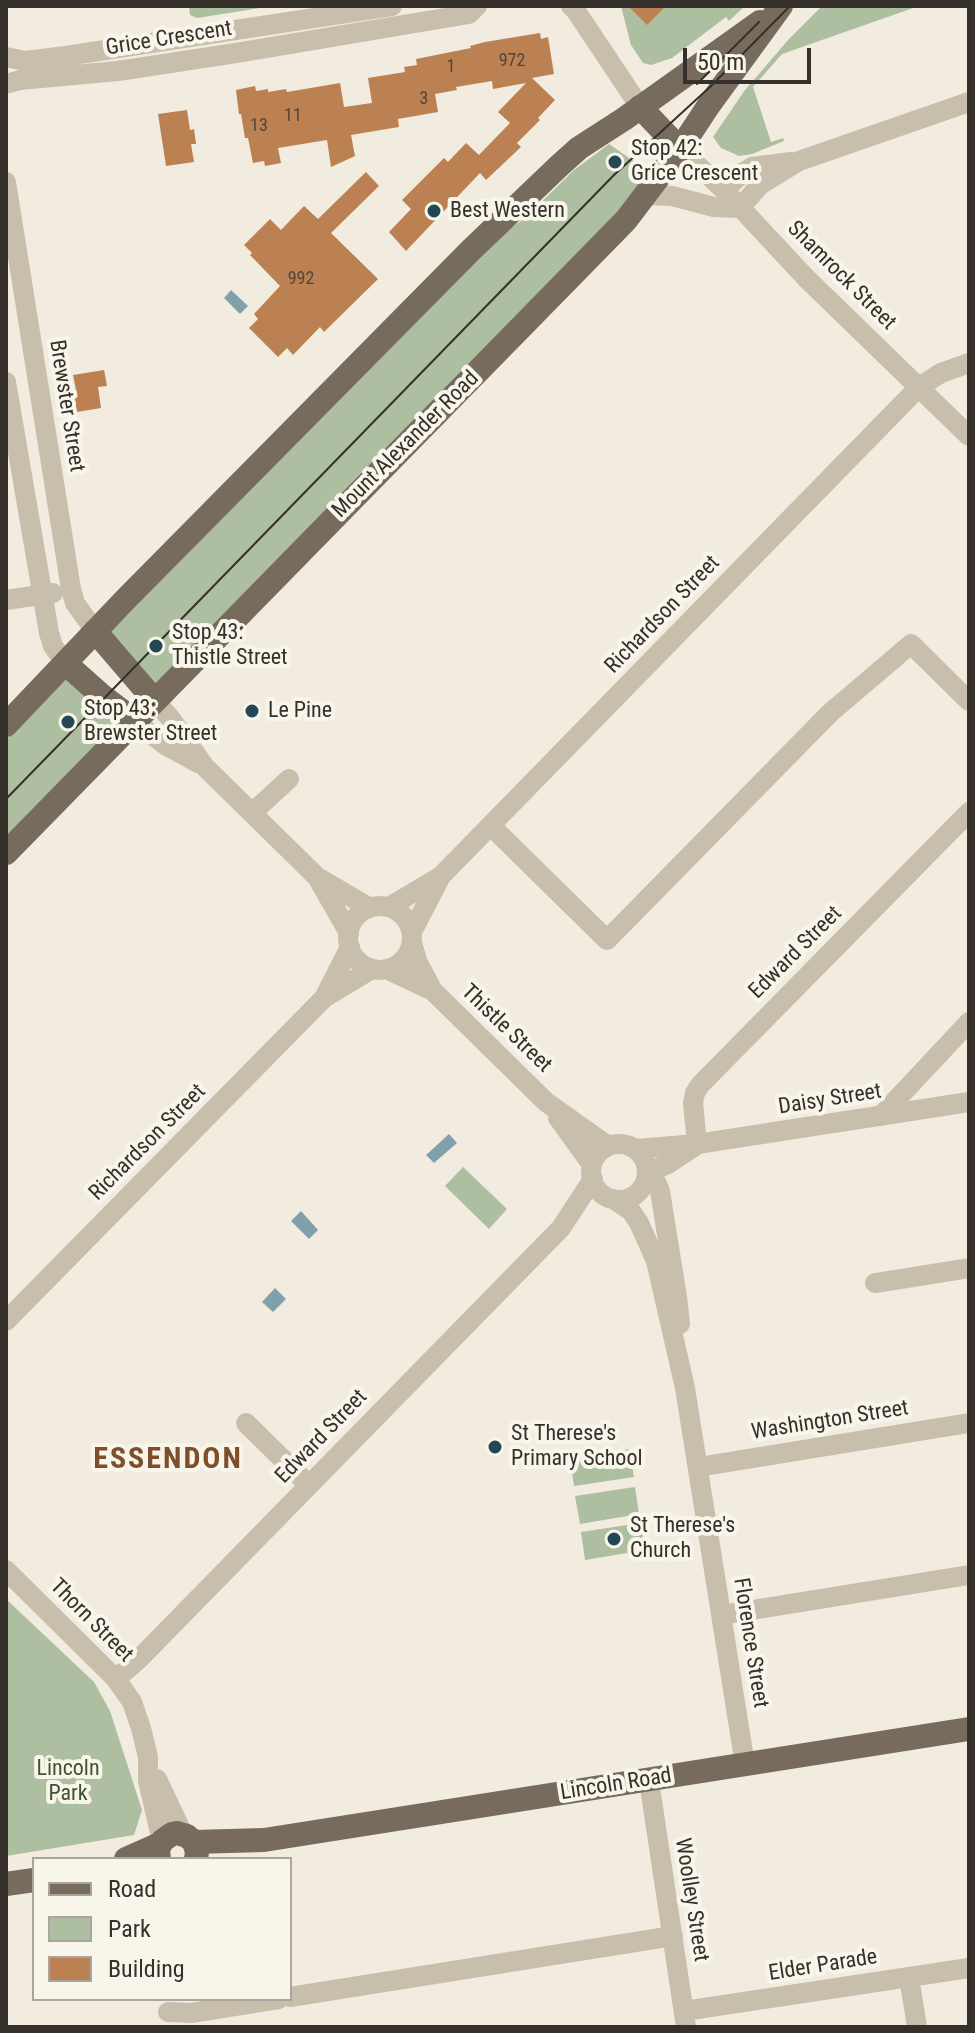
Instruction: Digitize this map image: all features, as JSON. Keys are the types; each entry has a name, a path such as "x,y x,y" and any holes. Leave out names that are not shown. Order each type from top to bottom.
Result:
{"main road":[{"name":"Mount Alexander Road","path":"6,725 486,235 579,148 778,9"},
{"name":"Mount Alexander Road","path":"6,853 599,249 646,195 778,9"},
{"path":"640,107 680,149"},
{"path":"95,631 155,701"},
{"path":"65,663 135,721"},
{"name":"Lincoln Road","path":"136,1857 179,1848 264,1840 649,1781 969,1729"},
{"path":"6,1884 32,1880"}],"street":[{"name":"Grice Crescent","path":"193,48 266,16 346,24 392,6"},
{"name":"Grice Crescent","path":"6,84 67,66 346,24 469,14 477,6"},
{"path":"571,6 640,107"},
{"name":"Grice Crescent","path":"6,57 67,66"},
{"path":"724,190 752,167 799,161 969,102"},
{"name":"Shamrock Street","path":"680,149 724,190 806,278 969,436"},
{"path":"646,195 672,196 714,207 740,208 760,185 799,161"},
{"name":"Brewster Street","path":"6,182 9,217 71,589 75,603 95,631"},
{"name":"Richardson Street","path":"380,907 441,876 919,387 941,373 969,363"},
{"path":"6,382 13,472 50,638 65,663"},
{"path":"13,472 51,465"},
{"path":"6,600 71,589"},
{"path":"491,826 607,940 830,713 911,644 969,701"},
{"path":"155,701 205,767 317,877 354,956 362,964 379,969 395,966 403,960 409,952 412,937 404,916 317,877"},
{"path":"135,721 165,745 205,767"},
{"path":"252,813 289,779"},
{"name":"Edward Street","path":"697,1144 693,1103 700,1085 969,812"},
{"name":"Richardson Street","path":"412,937 441,876"},
{"path":"349,940 356,917 380,907"},
{"name":"Thistle Street","path":"412,937 418,963 433,991 546,1102 608,1146"},
{"name":"Richardson Street","path":"324,998 349,940"},
{"name":"Richardson Street","path":"6,1321 324,998 379,969"},
{"name":"Thistle Street","path":"379,969 433,991"},
{"path":"881,1116 969,1022"},
{"name":"Thistle Street","path":"546,1102 592,1172"},
{"name":"Daisy Street","path":"636,1149 697,1144 969,1102"},
{"path":"622,1143 636,1149 645,1159 645,1184 632,1197 622,1200 600,1192 592,1172 595,1157 608,1146 622,1143"},
{"name":"Daisy Street","path":"647,1174 697,1144"},
{"name":"Edward Street","path":"561,1228 592,1172"},
{"name":"Florence Street","path":"647,1174 660,1191 677,1297 685,1388"},
{"name":"Edward Street","path":"116,1679 561,1228 610,1198"},
{"name":"Florence Street","path":"610,1198 631,1211 656,1261 685,1388 745,1765"},
{"path":"875,1283 969,1268"},
{"path":"246,1423 309,1485"},
{"name":"Washington Street","path":"698,1467 969,1423"},
{"name":"Thorn Street","path":"6,1570 116,1679 132,1702 179,1848"},
{"path":"721,1615 969,1575"},
{"name":"Woolley Street","path":"649,1781 685,2019"},
{"path":"292,1997 673,1936"},
{"name":"Elder Parade","path":"685,2019 969,1968"},
{"path":"909,1977 917,2027"},
{"path":"168,2013 191,2013 266,2001"}],"green space":[{"path":"189,6 273,6 197,18 190,15"},
{"path":"621,6 745,6 729,21 726,17 672,58 651,65 643,63 631,45"},
{"path":"822,6 919,6 782,54 753,87 771,142 783,138 784,141 739,156 721,148 713,137 745,90"},
{"path":"609,144 648,171 616,216 156,686 110,632 496,239 526,217 574,170"},
{"path":"67,678 122,722 6,840 6,740"},
{"path":"463,1167 507,1209 489,1229 445,1186"},
{"path":"629,1449 634,1477 574,1486 570,1459"},
{"path":"635,1487 639,1514 580,1524 575,1496"},
{"path":"641,1523 645,1550 585,1560 581,1532"},
{"name":"Lincoln Park","path":"6,1599 94,1682 110,1711 142,1810 134,1835 6,1856"}],"water":[{"path":"231,290 248,306 240,314 224,298"},
{"path":"449,1134 457,1143 434,1163 426,1155"},
{"path":"301,1211 318,1230 309,1239 291,1221"},
{"path":"275,1288 286,1299 273,1312 262,1302"}],"building":[{"path":"628,6 666,6 647,25"},
{"path":"540,33 541,39 548,37 554,74 532,78 555,100 517,143 521,147 486,180 480,173 406,251 389,232 411,209 402,200 444,158 448,162 466,143 479,155 510,123 498,112 526,83 493,89 492,81 435,94 438,112 398,119 399,127 351,135 355,156 331,167 327,140 278,148 281,163 265,166 264,161 253,163 239,114 236,90 255,86 256,91 286,89 287,92 340,83 344,107 372,103 368,78 405,72 404,67 417,65 416,59 471,48 485,42"},
{"path":"187,110 190,130 194,129 196,144 191,144 194,162 166,166 158,114"},
{"path":"366,172 379,186 331,233 378,279 324,332 320,327 293,355 287,348 278,357 249,328 258,319 254,314 280,286 244,245 270,219 281,230 304,206 318,219"},
{"path":"104,370 107,386 98,387 101,408 71,413 67,391 76,390 73,375"}],"tram line":[{"path":"6,799 614,175 711,86 790,6"},
{"path":"697,84 759,22"}],"place":[{"name":"Stop 42: Grice Crescent","path":"615,162"},
{"name":"Best Western","path":"434,211"},
{"name":"Stop 43: Thistle Street","path":"156,646"},
{"name":"Le Pine","path":"252,711"},
{"name":"Stop 43: Brewster Street","path":"68,722"},
{"name":"St Therese's Primary School","path":"495,1447"},
{"name":"St Therese's Church","path":"614,1539"}],"district":[{"name":"ESSENDON","path":"168,1460"}]}
